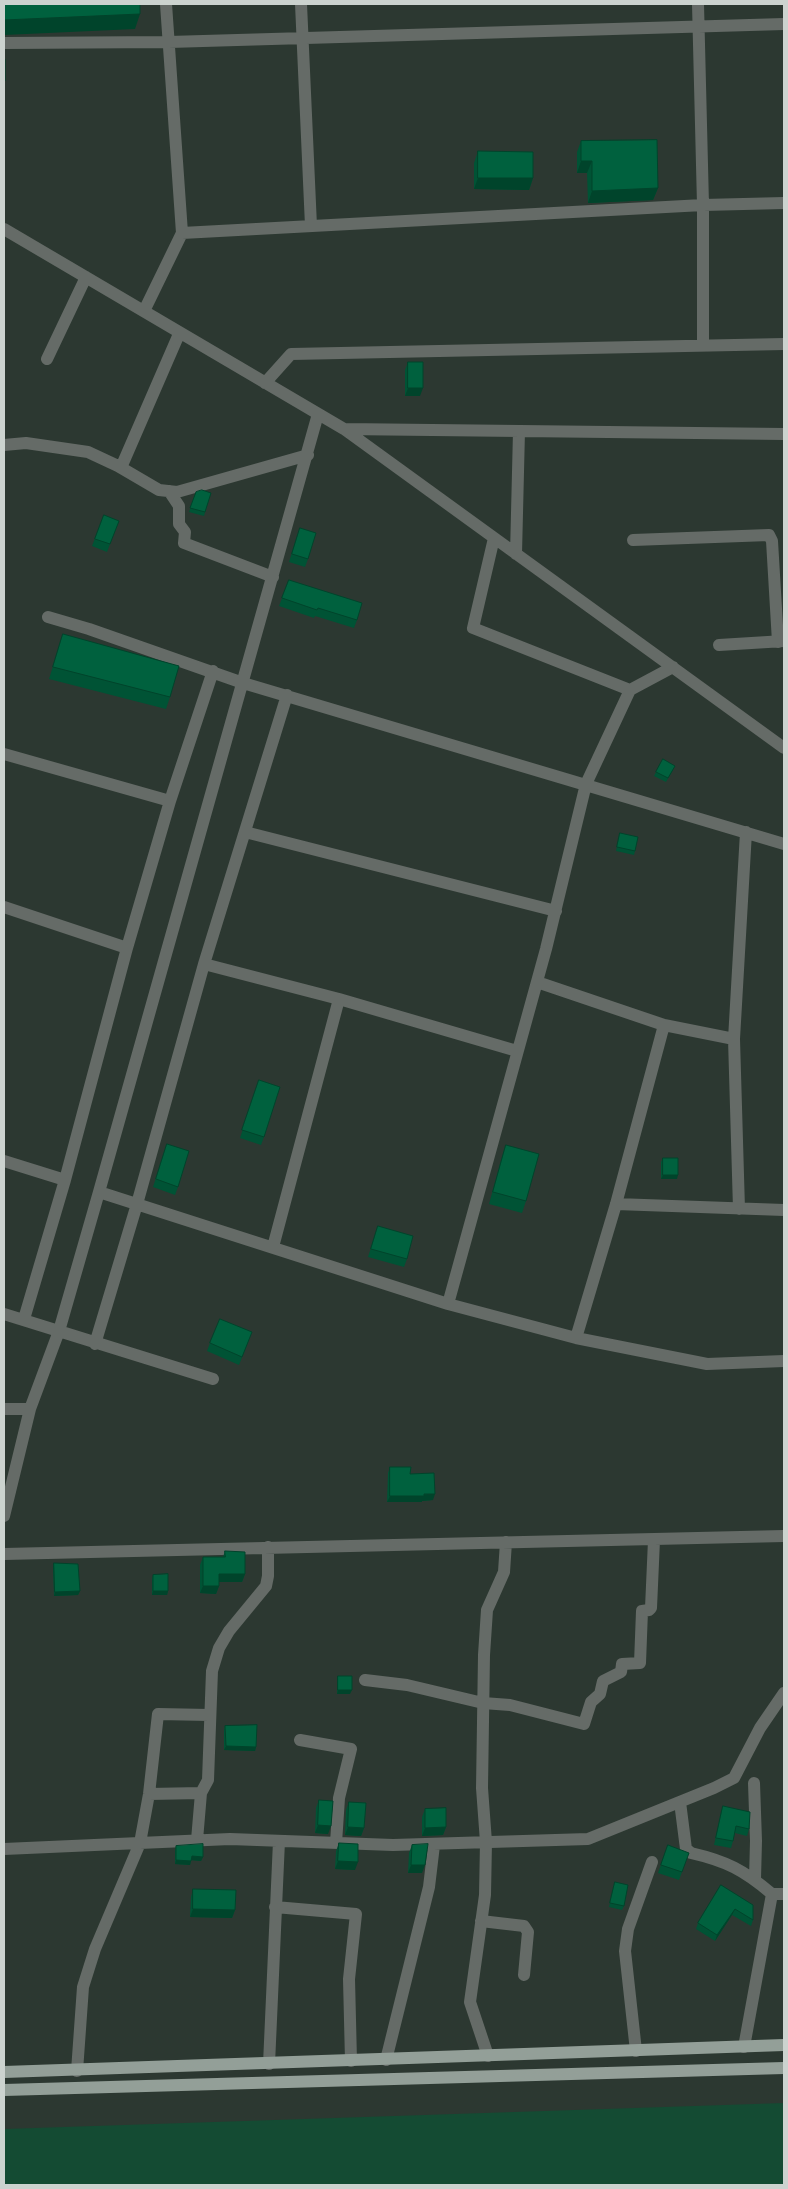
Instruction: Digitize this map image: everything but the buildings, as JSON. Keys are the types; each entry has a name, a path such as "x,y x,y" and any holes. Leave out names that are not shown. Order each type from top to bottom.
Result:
{"main road":[{"path":"4,2072 77,2071 784,2045"},
{"path":"4,2090 784,2068"}],"street":[{"path":"144,311 182,233 166,4"},
{"path":"301,4 311,226"},
{"path":"698,4 703,205 703,345"},
{"path":"4,43 169,42 784,24"},
{"path":"182,233 703,205 784,204"},
{"path":"4,229 144,311 179,334 344,429 784,748"},
{"path":"47,359 86,278"},
{"path":"118,466 123,463 179,334"},
{"path":"264,383 291,354 784,344"},
{"path":"4,1516 30,1409 59,1331 308,455 318,414"},
{"path":"344,429 784,434"},
{"path":"516,554 519,431"},
{"path":"4,445 26,443 88,452 118,466 159,490 177,492 308,455"},
{"path":"169,491 179,506 179,524 185,532 184,542 273,577"},
{"path":"633,540 769,535 772,541 781,642 720,645"},
{"path":"494,538 473,628 630,690"},
{"path":"48,617 213,671 243,683 784,844"},
{"path":"448,1304 556,911 586,784 630,690 673,667"},
{"path":"24,1319 65,1180 127,948 170,802 213,671"},
{"path":"95,1344 137,1204 204,964 287,695"},
{"path":"4,754 170,802"},
{"path":"245,832 556,911"},
{"path":"739,1209 734,1039 746,832"},
{"path":"4,907 127,948"},
{"path":"204,964 339,999 517,1050"},
{"path":"537,982 664,1025 734,1039"},
{"path":"273,1247 339,999"},
{"path":"576,1338 616,1204 664,1025"},
{"path":"4,1161 65,1180"},
{"path":"99,1192 448,1304 576,1338 707,1364 784,1361"},
{"path":"616,1204 784,1210"},
{"path":"4,1314 213,1380"},
{"path":"4,1409 30,1409"},
{"path":"4,1554 784,1536"},
{"path":"365,1680 407,1685 483,1703 510,1705 582,1725 586,1722 591,1702 600,1694 603,1681 621,1672 622,1664 640,1663 642,1611 651,1608 654,1540"},
{"path":"488,2056 470,2002 485,1895 486,1842 482,1788 487,1610 504,1572 506,1542"},
{"path":"197,1840 201,1793 208,1780 212,1671 218,1648 229,1631 266,1586 268,1547"},
{"path":"4,1848 230,1839 434,1844 588,1839 734,1778 760,1728 784,1693"},
{"path":"77,2071 83,1987 95,1949 140,1843 149,1794 158,1714 209,1715"},
{"path":"300,1740 351,1749 339,1798 336,1843"},
{"path":"754,1783 755,1879"},
{"path":"149,1794 201,1793"},
{"path":"680,1802 686,1849 691,1853 732,1865 778,1894 744,2047"},
{"path":"269,2064 279,1841"},
{"path":"386,2060 429,1887 434,1844"},
{"path":"636,2051 626,1951 628,1929 652,1862"},
{"path":"275,1907 356,1914 350,1979 351,2061"},
{"path":"482,1921 524,1926 528,1932 524,1975"}],"green space":[{"path":"784,2103 784,2185 4,2185 4,2129"}]}
